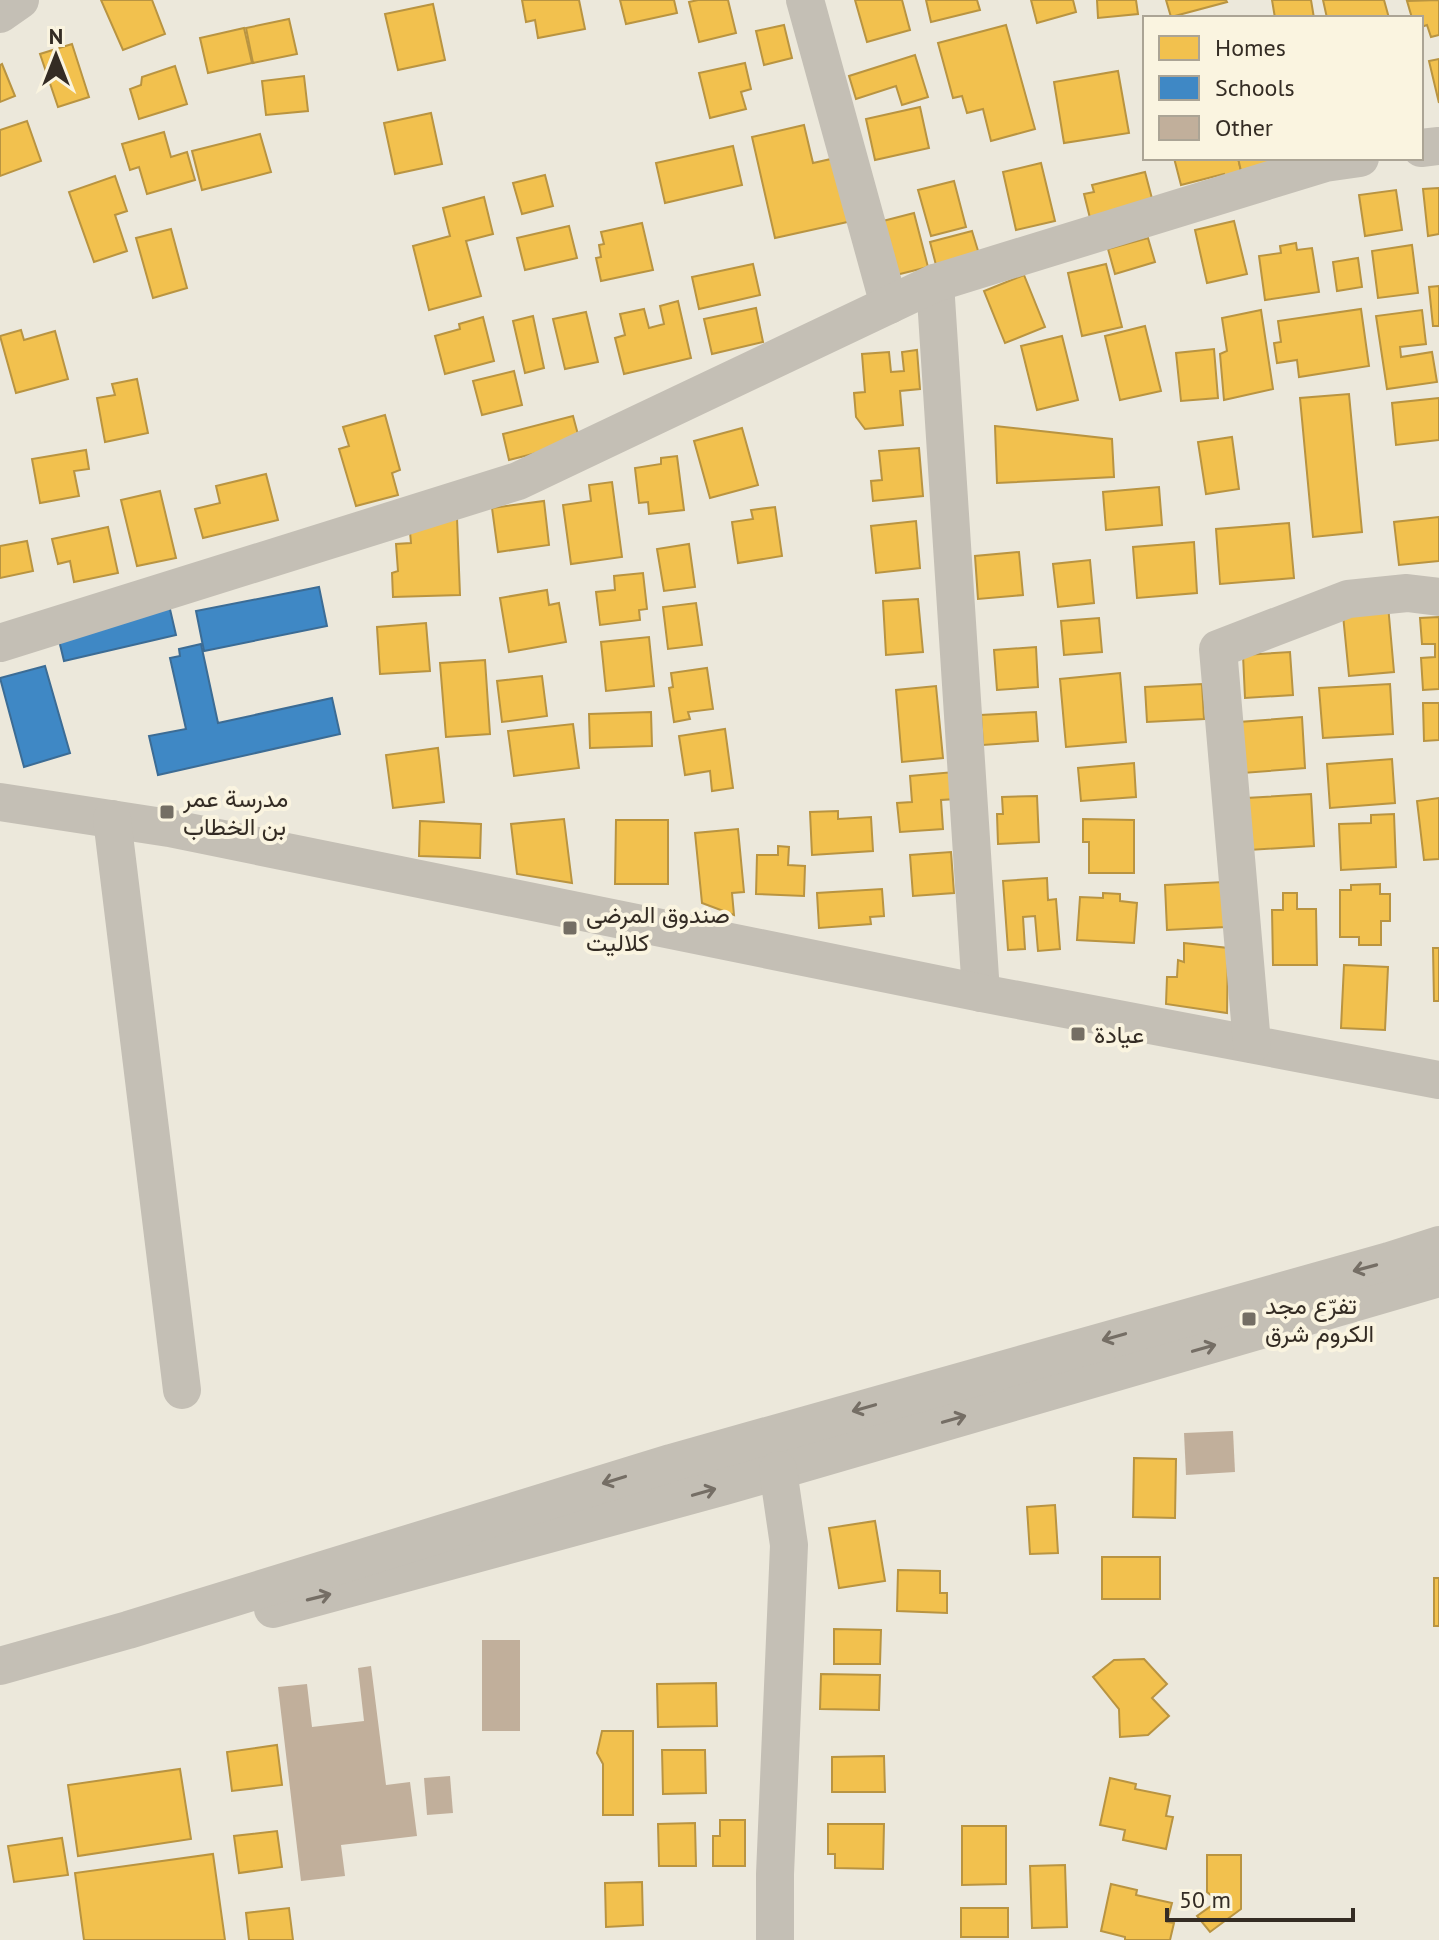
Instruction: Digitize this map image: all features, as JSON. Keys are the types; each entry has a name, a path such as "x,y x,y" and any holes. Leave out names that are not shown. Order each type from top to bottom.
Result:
{"street":[{"path":"0,14 20,0"},
{"path":"805,0 889,305"},
{"path":"0,643 518,481 935,283 1325,163 1346,160"},
{"path":"935,283 981,993"},
{"path":"1252,1044 1218,649 1348,599 1407,593 1439,597"},
{"path":"0,802 185,831 981,993 1439,1080"},
{"path":"112,819 182,1390"},
{"path":"0,1666 128,1630 671,1463 1439,1245"},
{"path":"0,1683 404,1575 778,1470 1439,1278"},
{"path":"775,1940 789,1545 778,1470"}],"building: Homes":[{"path":"101,0 152,0 165,34 123,50"},
{"path":"522,0 579,0 585,29 538,38 535,20 526,22"},
{"path":"620,0 674,0 677,13 626,24"},
{"path":"728,0 736,33 699,42 689,2"},
{"path":"855,0 902,0 910,30 867,42"},
{"path":"926,0 977,0 980,10 931,22"},
{"path":"1031,0 1073,0 1076,12 1037,23"},
{"path":"1097,0 1136,0 1138,14 1098,18"},
{"path":"1166,0 1227,2 1175,16 1171,16"},
{"path":"1272,0 1311,0 1314,16 1275,16"},
{"path":"1323,0 1384,0 1388,16 1327,16"},
{"path":"1439,0 1439,35 1431,37 1427,25 1423,26 1423,16 1411,16 1407,1"},
{"path":"433,4 445,60 398,70 385,14"},
{"path":"289,19 297,54 253,63 246,28"},
{"path":"784,25 792,58 764,65 756,31"},
{"path":"1006,25 1035,129 991,141 983,109 967,113 962,96 953,98 938,43"},
{"path":"244,28 252,63 208,73 200,38"},
{"path":"72,44 89,97 58,107 40,54"},
{"path":"915,55 928,97 902,105 896,86 856,99 849,76"},
{"path":"1439,59 1439,103 1429,61"},
{"path":"745,63 751,89 741,92 746,109 710,118 699,73"},
{"path":"0,65 15,96 0,102"},
{"path":"175,66 187,104 139,119 130,89 141,85 142,77"},
{"path":"1118,71 1129,133 1064,143 1054,82"},
{"path":"304,76 308,111 266,115 262,81"},
{"path":"920,107 929,148 875,160 866,119"},
{"path":"431,113 442,164 395,174 384,123"},
{"path":"27,121 41,161 0,176 0,130"},
{"path":"804,125 813,163 831,159 852,221 775,238 752,137"},
{"path":"164,132 171,157 187,152 195,180 147,194 139,167 130,170 122,144"},
{"path":"260,134 271,172 202,190 192,151"},
{"path":"733,146 742,185 665,203 656,163"},
{"path":"1175,160 1238,160 1243,180 1227,183 1224,174 1181,185"},
{"path":"1238,160 1278,160 1243,180"},
{"path":"1041,163 1055,221 1016,230 1003,172"},
{"path":"1145,172 1154,206 1091,222 1084,194 1094,192 1092,185"},
{"path":"545,175 553,206 522,214 513,183"},
{"path":"115,176 127,211 115,215 127,251 94,262 69,192"},
{"path":"954,181 966,227 931,236 918,190"},
{"path":"1439,188 1439,234 1428,236 1423,189"},
{"path":"1396,190 1402,230 1365,236 1359,195"},
{"path":"484,197 493,234 466,241 481,296 429,310 413,246 450,236 443,208"},
{"path":"914,213 928,267 892,276 879,222"},
{"path":"1234,221 1247,274 1207,283 1195,230"},
{"path":"642,223 653,270 601,281 596,258 601,257 599,245 604,244 601,232"},
{"path":"569,226 577,258 525,270 517,238"},
{"path":"171,229 187,288 153,298 136,238"},
{"path":"972,231 979,254 936,265 930,242"},
{"path":"1148,238 1155,262 1115,274 1108,249"},
{"path":"1296,243 1297,250 1312,248 1319,292 1265,300 1259,256 1281,253 1280,246"},
{"path":"1412,245 1418,293 1378,298 1372,251"},
{"path":"1358,258 1362,287 1337,291 1333,262"},
{"path":"753,264 760,295 699,309 692,277"},
{"path":"1106,264 1122,327 1082,336 1068,273"},
{"path":"1024,275 1045,327 1005,343 984,291"},
{"path":"1439,286 1439,326 1433,326 1429,287"},
{"path":"678,301 691,358 624,374 615,338 625,335 620,314 644,309 649,328 664,324 660,306"},
{"path":"756,308 763,342 712,354 704,319"},
{"path":"1361,309 1369,366 1299,377 1297,360 1277,363 1274,343 1281,342 1278,321"},
{"path":"1261,310 1273,389 1224,400 1220,354 1227,351 1222,318"},
{"path":"1422,310 1426,344 1400,347 1401,357 1432,352 1437,382 1387,389 1376,316"},
{"path":"586,312 598,362 565,369 553,319"},
{"path":"533,316 544,368 525,373 513,321"},
{"path":"483,317 494,361 445,374 435,336 460,329 459,324"},
{"path":"1145,326 1161,391 1120,400 1105,336"},
{"path":"21,330 24,340 55,331 68,379 16,393 0,336"},
{"path":"1062,336 1078,400 1037,410 1021,346"},
{"path":"1214,349 1218,398 1181,401 1176,353"},
{"path":"917,350 920,389 900,391 903,425 865,429 856,417 854,393 865,392 862,354 889,352 891,372 904,371 902,352"},
{"path":"514,371 522,405 482,415 473,381"},
{"path":"137,379 148,433 105,442 97,398 115,395 112,384"},
{"path":"1349,394 1362,532 1313,537 1300,398"},
{"path":"1439,398 1439,440 1396,445 1392,403"},
{"path":"385,415 400,470 392,473 398,495 356,506 339,449 349,446 343,427"},
{"path":"573,416 580,442 509,460 503,434"},
{"path":"995,426 1112,439 1114,477 997,483"},
{"path":"742,428 758,485 710,498 694,441"},
{"path":"1232,437 1239,489 1206,494 1198,442"},
{"path":"919,448 923,496 873,501 871,481 882,480 879,451"},
{"path":"86,450 89,469 74,471 79,496 40,503 32,459"},
{"path":"677,456 684,510 649,514 648,502 639,503 635,468 661,464 661,458"},
{"path":"266,474 278,520 203,538 195,509 220,503 216,486"},
{"path":"612,482 622,557 571,564 563,505 591,501 589,485"},
{"path":"1159,487 1162,525 1106,530 1103,492"},
{"path":"160,491 176,558 137,566 121,500"},
{"path":"544,501 549,545 498,552 492,508"},
{"path":"775,507 782,556 738,563 732,522 753,519 751,510"},
{"path":"1439,517 1439,561 1399,565 1394,522"},
{"path":"457,518 460,595 393,597 392,573 398,571 396,544 411,543 410,532"},
{"path":"916,521 920,568 876,573 871,526"},
{"path":"1289,523 1294,578 1220,584 1216,529"},
{"path":"108,527 118,573 74,582 70,561 58,564 52,539"},
{"path":"27,541 33,571 0,578 0,546"},
{"path":"1194,542 1197,593 1137,598 1133,547"},
{"path":"689,544 695,587 664,591 657,549"},
{"path":"1019,552 1023,595 978,599 975,556"},
{"path":"1090,560 1094,603 1058,607 1053,564"},
{"path":"643,573 647,609 639,610 640,620 600,625 596,592 615,590 614,576"},
{"path":"547,590 549,605 559,603 566,642 509,652 500,598"},
{"path":"918,599 923,652 886,655 883,601"},
{"path":"696,603 702,645 668,649 663,607"},
{"path":"1388,605 1394,672 1349,676 1343,615"},
{"path":"1439,617 1439,689 1423,690 1421,658 1435,657 1435,644 1422,644 1420,618"},
{"path":"1099,618 1102,652 1064,655 1061,621"},
{"path":"426,623 430,671 380,674 377,627"},
{"path":"649,637 654,686 606,691 601,642"},
{"path":"1036,647 1038,687 997,690 994,650"},
{"path":"1290,652 1293,695 1245,698 1243,655"},
{"path":"485,660 490,734 446,737 440,663"},
{"path":"707,668 713,709 688,712 690,719 674,722 669,688 673,687 671,673"},
{"path":"1120,673 1126,742 1066,747 1060,679"},
{"path":"542,676 547,716 502,722 497,681"},
{"path":"1202,684 1204,719 1147,722 1145,687"},
{"path":"1390,684 1393,734 1323,738 1319,688"},
{"path":"936,686 943,758 902,762 896,690"},
{"path":"1423,703 1439,703 1439,740 1424,741"},
{"path":"651,712 652,746 590,748 589,714"},
{"path":"1036,712 1038,741 983,745 981,715"},
{"path":"1302,717 1305,768 1243,773 1239,722"},
{"path":"573,724 579,768 514,776 508,731"},
{"path":"725,729 733,788 712,791 710,771 685,775 679,736"},
{"path":"438,748 444,802 393,808 386,755"},
{"path":"1392,759 1395,803 1330,808 1327,764"},
{"path":"1134,763 1136,797 1081,801 1078,768"},
{"path":"954,772 956,799 941,800 943,829 900,832 897,803 912,802 910,776"},
{"path":"1311,794 1314,846 1249,850 1246,798"},
{"path":"1037,796 1039,842 998,844 997,814 1003,814 1002,797"},
{"path":"1439,798 1439,859 1424,860 1417,801"},
{"path":"838,811 838,819 871,817 873,851 812,855 810,812"},
{"path":"1394,814 1396,867 1341,870 1339,824 1371,823 1371,815"},
{"path":"564,819 572,883 517,874 511,824"},
{"path":"1083,819 1134,820 1134,873 1089,873 1089,842 1083,842"},
{"path":"616,820 668,820 668,884 615,884"},
{"path":"420,821 481,824 480,858 419,856"},
{"path":"738,829 744,892 732,893 734,915 702,903 695,833"},
{"path":"778,846 789,847 788,865 805,866 804,896 756,894 757,855 778,855"},
{"path":"951,852 954,893 913,896 910,855"},
{"path":"1047,878 1048,900 1056,899 1060,949 1038,951 1035,916 1023,917 1025,949 1008,950 1003,881"},
{"path":"1224,882 1226,927 1167,930 1165,885"},
{"path":"1380,884 1380,894 1390,894 1390,921 1381,921 1381,945 1359,945 1359,937 1340,937 1340,890 1351,890 1351,885"},
{"path":"882,889 884,916 870,917 871,924 819,928 817,893"},
{"path":"1103,893 1120,894 1120,901 1137,903 1134,943 1077,940 1080,897 1103,898"},
{"path":"1283,893 1297,893 1297,909 1316,909 1317,965 1273,965 1272,910 1283,910"},
{"path":"1184,943 1228,948 1227,1013 1166,1004 1167,977 1177,977 1178,960 1184,962"},
{"path":"1433,948 1439,948 1439,1001 1434,1001"},
{"path":"1344,965 1388,967 1385,1030 1341,1028"},
{"path":"1134,1458 1176,1459 1175,1518 1133,1517"},
{"path":"1055,1505 1058,1553 1030,1554 1027,1507"},
{"path":"875,1521 885,1581 839,1588 829,1528"},
{"path":"1102,1557 1160,1557 1160,1599 1102,1599"},
{"path":"898,1570 940,1571 940,1593 947,1593 947,1613 897,1611"},
{"path":"1434,1578 1439,1578 1439,1626 1434,1626"},
{"path":"834,1629 881,1630 880,1664 834,1664"},
{"path":"1144,1659 1167,1684 1152,1698 1169,1716 1148,1735 1120,1737 1119,1709 1093,1677 1114,1660"},
{"path":"821,1674 880,1675 879,1710 820,1709"},
{"path":"716,1683 717,1726 658,1727 657,1684"},
{"path":"602,1731 633,1731 633,1815 603,1815 603,1764 597,1753"},
{"path":"277,1745 282,1785 232,1791 227,1752"},
{"path":"662,1750 705,1750 706,1793 663,1794"},
{"path":"884,1756 885,1792 832,1792 832,1757"},
{"path":"180,1769 191,1839 78,1856 68,1785"},
{"path":"1110,1778 1136,1784 1135,1789 1170,1796 1166,1816 1173,1817 1166,1849 1123,1840 1125,1830 1100,1825"},
{"path":"720,1820 745,1820 745,1866 713,1866 713,1836 720,1836"},
{"path":"695,1823 696,1866 659,1866 658,1824"},
{"path":"828,1824 884,1824 883,1869 835,1868 835,1854 828,1854"},
{"path":"962,1826 1006,1826 1006,1884 962,1885"},
{"path":"277,1831 282,1867 239,1873 234,1836"},
{"path":"62,1838 68,1875 14,1882 8,1846"},
{"path":"213,1854 225,1940 84,1940 75,1873"},
{"path":"1207,1855 1241,1855 1241,1909 1210,1932 1197,1916 1218,1901 1207,1892"},
{"path":"1065,1865 1067,1927 1032,1928 1030,1866"},
{"path":"642,1882 643,1925 606,1927 605,1883"},
{"path":"1111,1884 1137,1890 1136,1895 1172,1903 1167,1922 1174,1923 1170,1940 1125,1940 1125,1937 1101,1931"},
{"path":"289,1908 293,1940 249,1940 246,1913"},
{"path":"961,1908 1008,1908 1008,1937 961,1937"}],"building: Schools":[{"path":"319,587 327,626 204,651 196,611"},
{"path":"169,605 176,635 64,661 57,632"},
{"path":"201,644 218,723 332,698 340,734 158,775 149,736 186,729 170,658 180,656 179,649"},
{"path":"45,666 70,753 24,767 0,678"}],"building: Other":[{"path":"1233,1431 1235,1472 1186,1475 1184,1433"},
{"path":"482,1640 520,1640 520,1731 482,1731"},
{"path":"371,1666 386,1785 410,1782 417,1836 341,1845 345,1876 301,1881 278,1687 307,1684 312,1727 364,1721 358,1668"},
{"path":"450,1776 453,1813 427,1815 424,1778"}],"place":[{"name":"مدرسة عمر بن الخطاب","path":"167,812"},
{"name":"صندوق المرضى كلاليت","path":"570,928"},
{"name":"عيادة","path":"1078,1034"},
{"name":"تفرّع مجد الكروم شرق","path":"1249,1319"}]}
